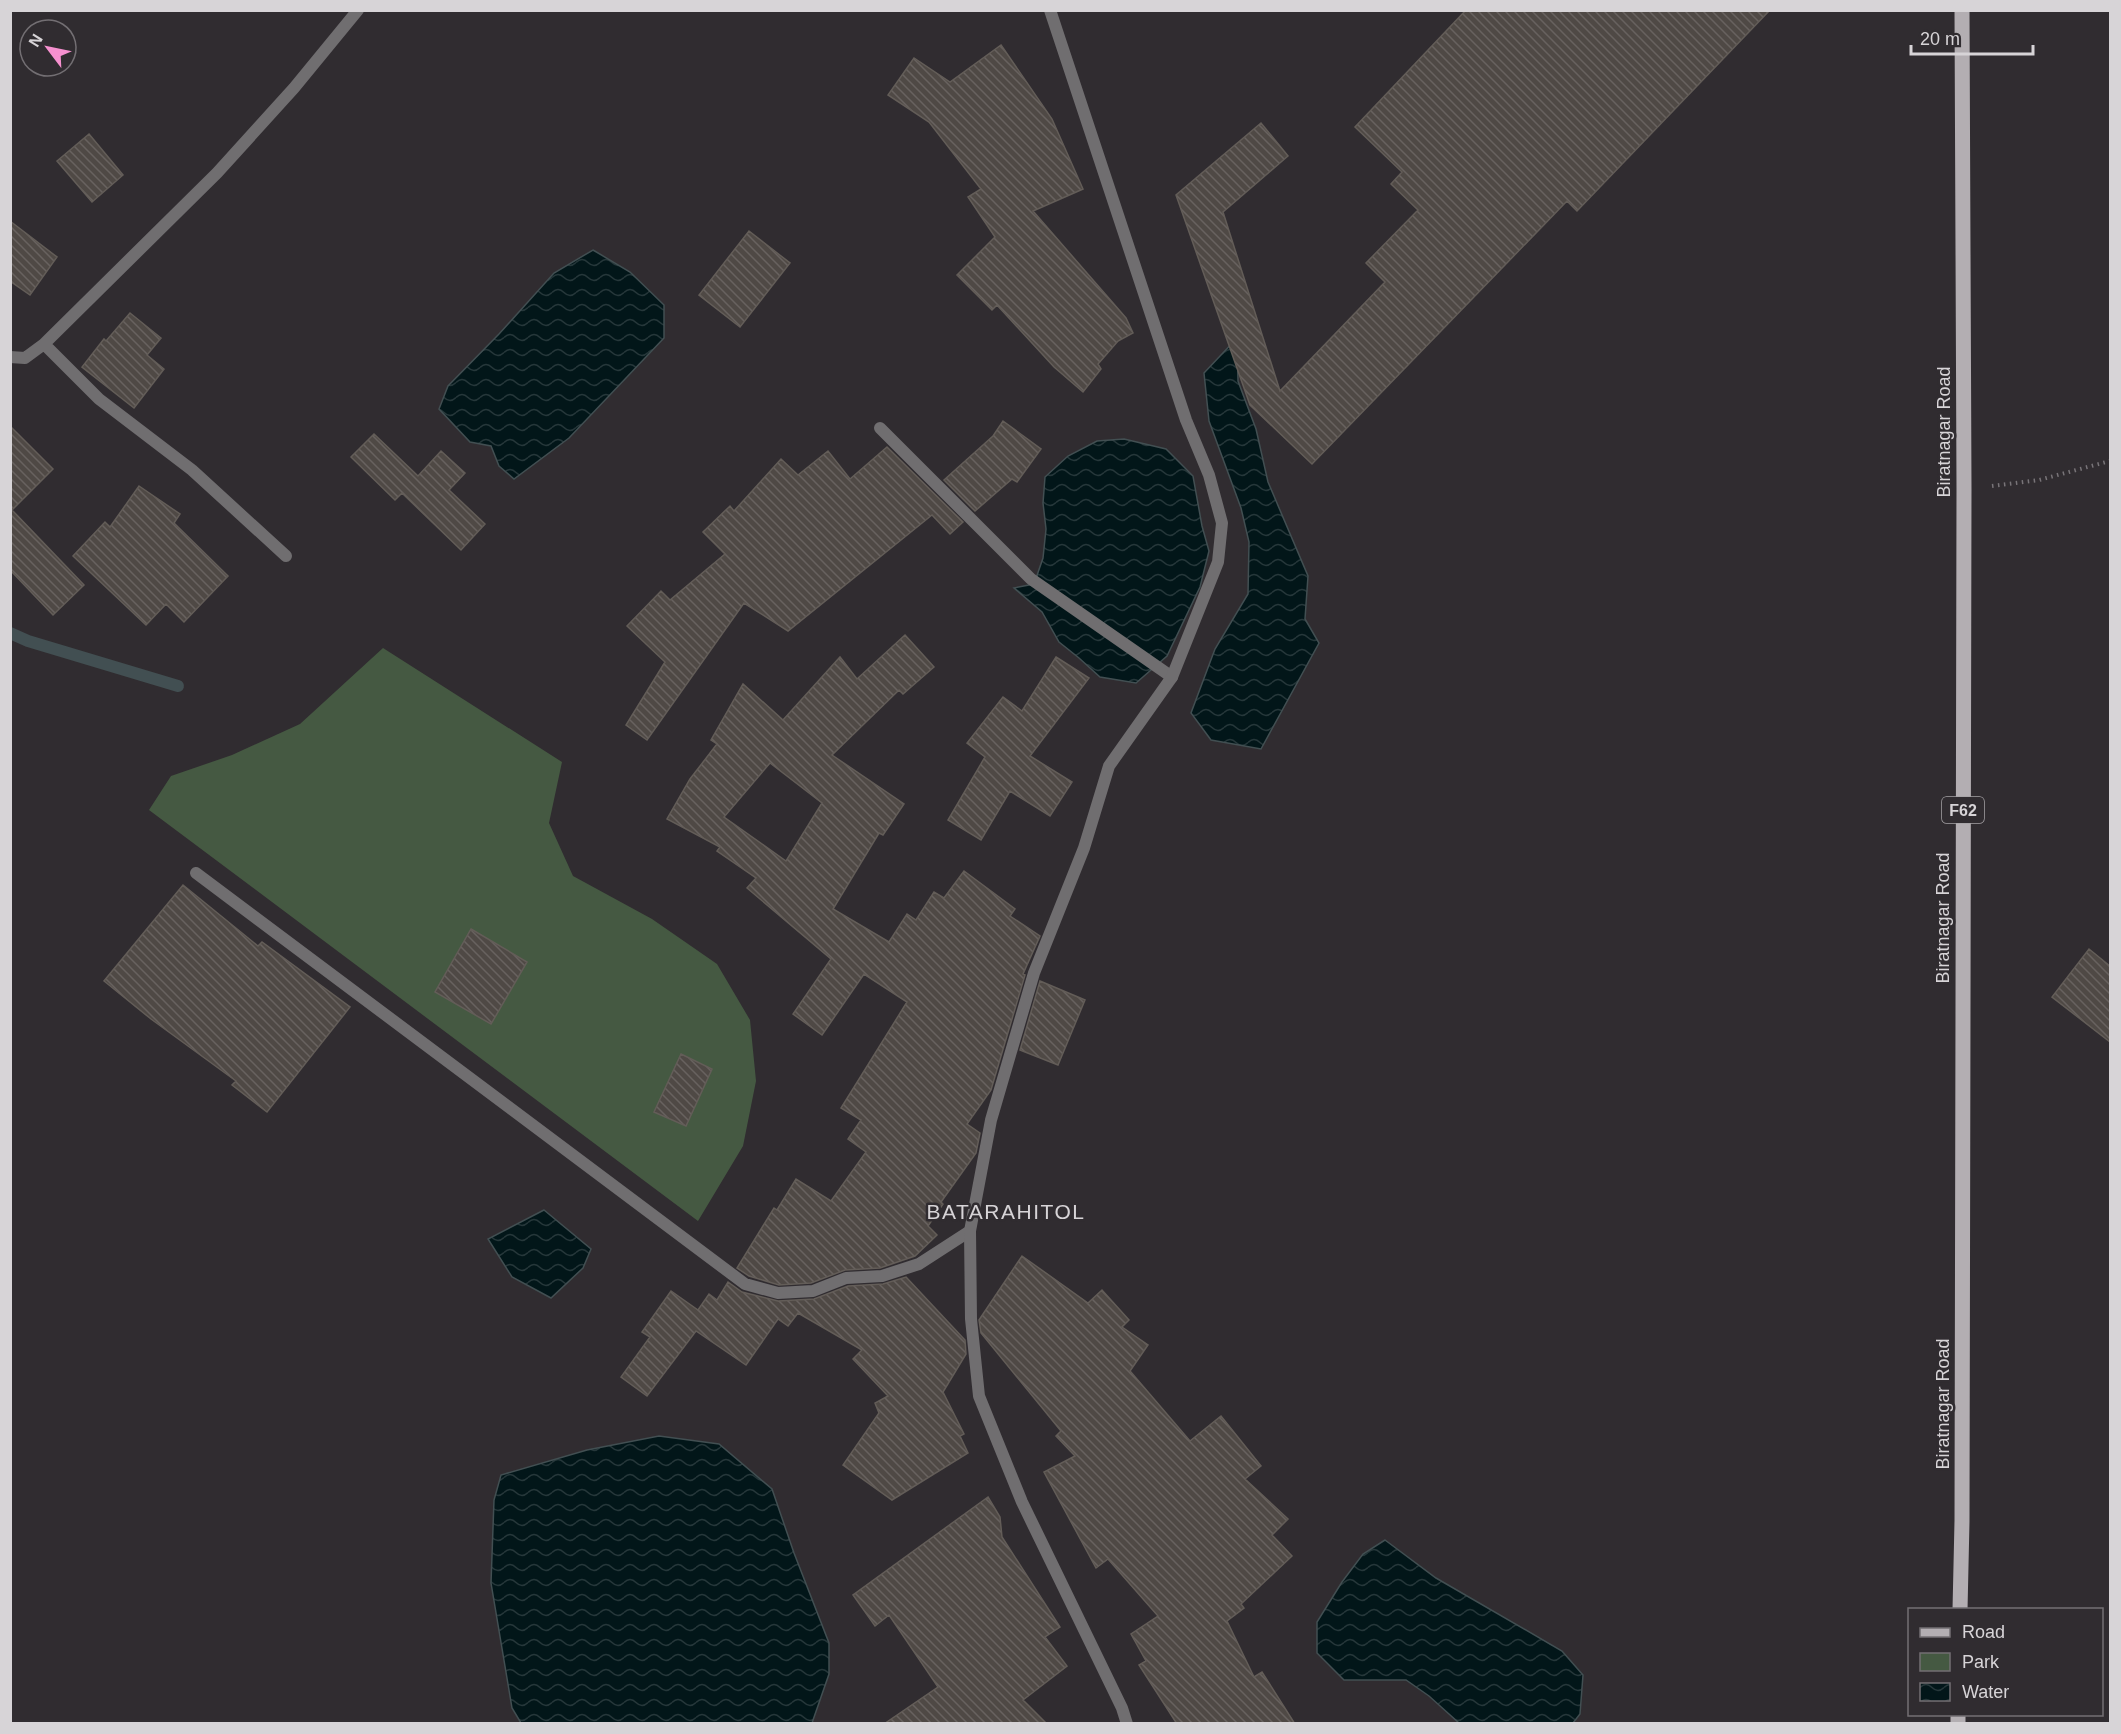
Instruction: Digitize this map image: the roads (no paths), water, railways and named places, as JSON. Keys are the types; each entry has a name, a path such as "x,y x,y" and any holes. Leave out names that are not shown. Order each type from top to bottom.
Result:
{"main road":[{"name":"Biratnagar Road","path":"1960,1608 1964,489 1962,10"}],"street":[{"path":"10,357 25,358 44,344 217,173 294,88 358,10"},
{"path":"1050,10 1186,420 1209,475 1222,523 1218,562 1172,677 1109,766 1084,848 1031,984 991,1120 970,1231 971,1319 979,1396 1022,1502 1122,1708 1127,1724"},
{"path":"44,344 99,399 192,470 286,556"},
{"path":"880,428 1031,579 1172,677"},
{"path":"196,873 745,1284 778,1293 813,1291 846,1278 882,1276 919,1264 970,1231"}],"water":[{"path":"593,250 630,272 664,305 664,338 569,438 514,479 499,466 491,446 470,442 439,409 448,386 554,273"},
{"path":"1237,338 1238,381 1256,429 1268,482 1308,576 1305,619 1319,643 1261,749 1211,740 1191,713 1215,649 1248,594 1249,542 1241,508 1209,421 1204,373"},
{"path":"1124,439 1166,449 1193,476 1209,551 1200,587 1167,656 1136,683 1100,677 1059,642 1042,612 1014,588 1034,584 1043,558 1046,529 1043,503 1045,477 1068,456 1097,441"},
{"path":"544,1210 591,1249 583,1268 551,1298 512,1277 488,1239"},
{"path":"659,1436 719,1444 772,1489 829,1643 829,1674 812,1723 521,1723 512,1708 491,1583 494,1500 501,1475 587,1450"},
{"path":"1385,1540 1436,1578 1562,1651 1583,1675 1580,1714 1573,1723 1459,1723 1429,1696 1406,1680 1344,1680 1317,1653 1317,1622 1363,1554"}],"waterway":[{"path":"10,633 28,641 178,686"}],"district":[{"name":"BATARAHITOL","path":"1006,1211"}]}
